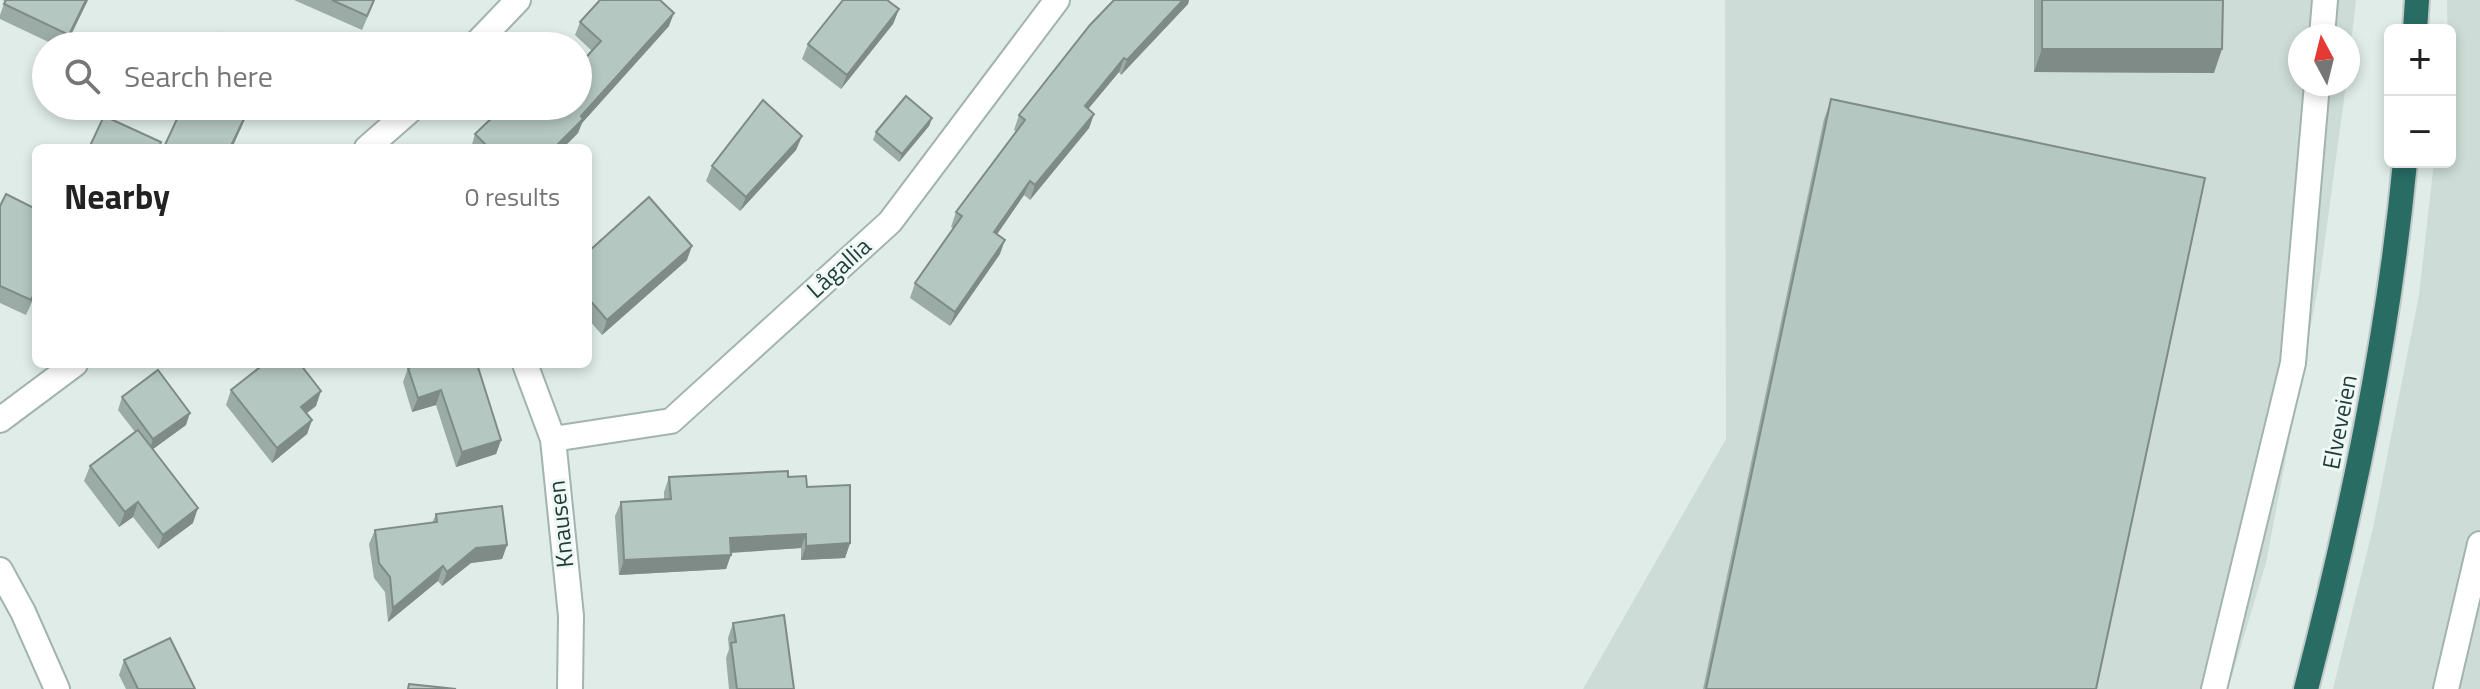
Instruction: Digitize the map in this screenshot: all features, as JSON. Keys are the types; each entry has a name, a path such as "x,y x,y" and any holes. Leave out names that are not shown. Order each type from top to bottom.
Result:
{"highway":[{"path":"2415,24 2417,0"},
{"name":"Elveveien","path":"2306,689 2339,562 2368,427 2394,278 2404,168"}],"street":[{"path":"487,32 518,0"},
{"name":"Lågallia","path":"553,439 671,421 890,222 1057,0"},
{"path":"2323,24 2325,0"},
{"path":"2214,689 2293,363 2316,96"},
{"path":"397,139 407,120"},
{"path":"0,420 70,368"},
{"name":"Knausen","path":"526,368 553,439 571,616 570,689"},
{"path":"2446,689 2479,555"},
{"path":"0,570 57,689"}],"shaded area":[{"path":"1725,0 2356,0 2353,24 2288,24 2288,96 2344,96 2320,277 2266,563 2228,689 1583,689 1726,439"},
{"path":"2447,0 2480,0 2480,689 2333,689 2373,528 2419,295 2433,168 2456,168 2456,24 2447,24"}],"building":[{"path":"6,0 86,0 70,32 63,32 4,4"},
{"path":"332,0 374,0 367,16"},
{"path":"600,0 660,0 674,13 592,104 592,51 601,41 580,22"},
{"path":"843,0 887,0 899,9 847,75 808,44"},
{"path":"1114,0 1183,0 1127,60 1124,58 1085,106 1094,114 1035,185 1030,181 994,232 1005,240 955,312 915,283 962,216 956,212 1025,120 1019,115 1090,25"},
{"path":"2042,0 2223,0 2222,49 2042,49"},
{"path":"906,96 932,118 902,154 876,132"},
{"path":"1831,99 2205,178 2096,689 1706,689"},
{"path":"763,100 802,136 746,197 712,166"},
{"path":"102,120 113,120 161,142 160,144 91,144"},
{"path":"177,120 243,120 232,144 165,144"},
{"path":"490,120 582,120 558,144 485,144 475,134"},
{"path":"6,194 32,207 31,300 0,286 0,206"},
{"path":"649,197 692,246 607,320 592,303 592,248"},
{"path":"259,368 303,368 321,391 301,407 312,420 277,448 231,390"},
{"path":"408,368 478,368 501,440 462,452 441,390 418,398"},
{"path":"158,370 190,413 153,439 122,397"},
{"path":"138,430 198,508 163,535 138,502 125,512 90,466"},
{"path":"788,471 788,477 806,476 807,487 850,485 850,543 806,546 806,534 730,538 731,555 624,560 621,502 671,499 669,477"},
{"path":"502,506 507,545 476,548 447,572 443,566 393,608 390,577 379,563 375,530 437,522 436,514"},
{"path":"784,615 794,689 737,689 731,643 736,642 733,623"},
{"path":"170,638 195,689 138,689 124,660"},
{"path":"409,684 456,689 408,689"}]}
